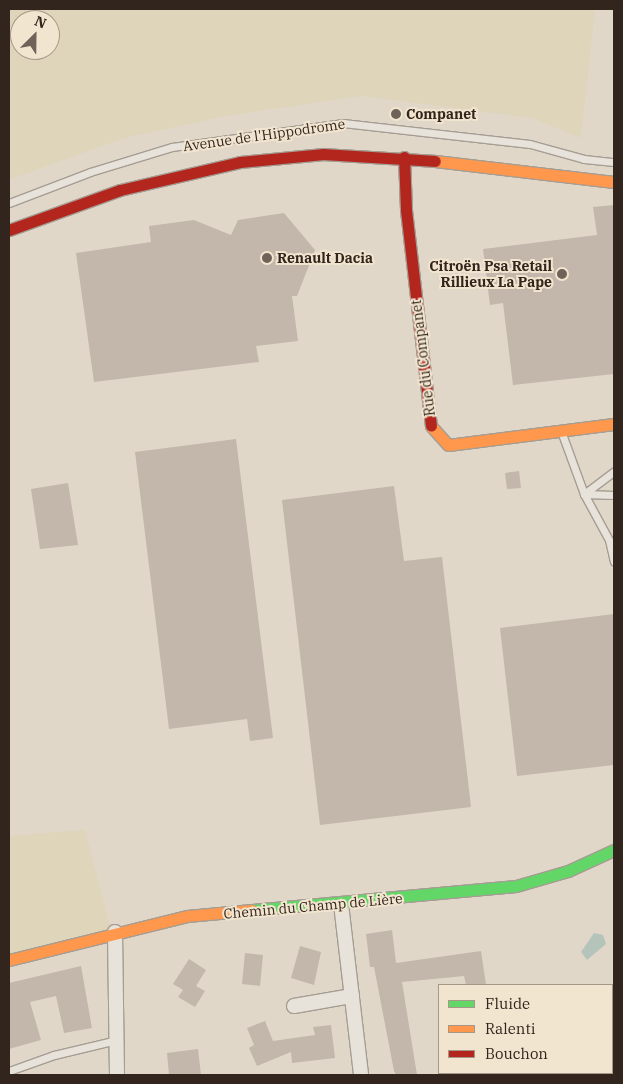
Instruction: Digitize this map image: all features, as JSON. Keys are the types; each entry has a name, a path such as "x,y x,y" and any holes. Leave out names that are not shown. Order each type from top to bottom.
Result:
{"street":[{"name":"Avenue de l'Hippodrome","path":"9,230 120,190 240,162 324,154 404,156 584,182 614,182"},
{"name":"Rue du Companet","path":"404,156 406,210 431,428 448,445 614,424"},
{"name":"Avenue de l'Hippodrome","path":"9,238 37,220"},
{"name":"Chemin du Champ de Lière","path":"9,960 115,932 187,916 341,904 516,886 568,871 614,850"},
{"path":"341,904 361,1075"},
{"path":"115,932 117,1075"},
{"path":"294,1006 352,996"}],"lane":[{"name":"Avenue de l'Hippodrome","path":"9,203 90,172 172,147 344,123 530,144 584,159 614,162"},
{"path":"560,430 584,494 609,540 614,561"},
{"path":"584,494 614,471"},
{"path":"584,494 614,495"},
{"path":"9,1070 54,1055 117,1040"}],"shaded area":[{"path":"9,9 595,9 581,138 532,118 361,96 226,116 124,138 9,180"},
{"path":"85,830 111,930 9,954 9,836"},
{"path":"594,933 603,935 606,944 587,960 581,952"}],"building":[{"path":"614,205 614,374 513,385 503,303 490,305 483,249 597,235 593,207"},
{"path":"284,213 315,250 297,296 292,296 298,341 256,346 259,362 94,382 76,253 151,242 149,226 194,220 231,235 238,220"},
{"path":"236,439 273,738 250,741 247,719 169,729 135,452"},
{"path":"519,471 521,488 507,489 505,473"},
{"path":"68,483 78,545 40,549 31,489"},
{"path":"394,486 404,561 442,557 471,807 320,825 282,500"},
{"path":"614,614 614,765 517,776 500,628"},
{"path":"392,930 396,963 481,951 486,984 466,984 464,976 402,982 417,1075 396,1075 394,1071 374,967 370,967 366,934"},
{"path":"300,946 321,952 314,985 291,978"},
{"path":"245,953 263,955 260,986 242,984"},
{"path":"189,959 206,970 196,986 205,991 195,1007 178,997 183,990 173,984"},
{"path":"81,966 92,1028 64,1033 56,996 30,1002 41,1040 9,1049 9,983"},
{"path":"265,1021 273,1041 315,1035 313,1027 331,1025 335,1058 292,1063 291,1052 257,1066 249,1048 254,1045 247,1028"},
{"path":"198,1049 201,1075 169,1075 167,1053"}],"traffic: fast":[{"path":"252,910 516,886 568,871 614,850"}],"traffic: slow":[{"path":"435,161 614,182"},
{"path":"431,426 448,445 614,424"},
{"path":"9,960 187,916 252,910"}],"traffic: jam":[{"path":"9,230 120,190 240,162 324,154 435,161"},
{"path":"404,157 406,210 431,426"}],"place":[{"name":"Companet","path":"396,114"},
{"name":"Renault Dacia","path":"267,258"},
{"name":"Citroën Psa Retail Rillieux La Pape","path":"562,274"}]}
